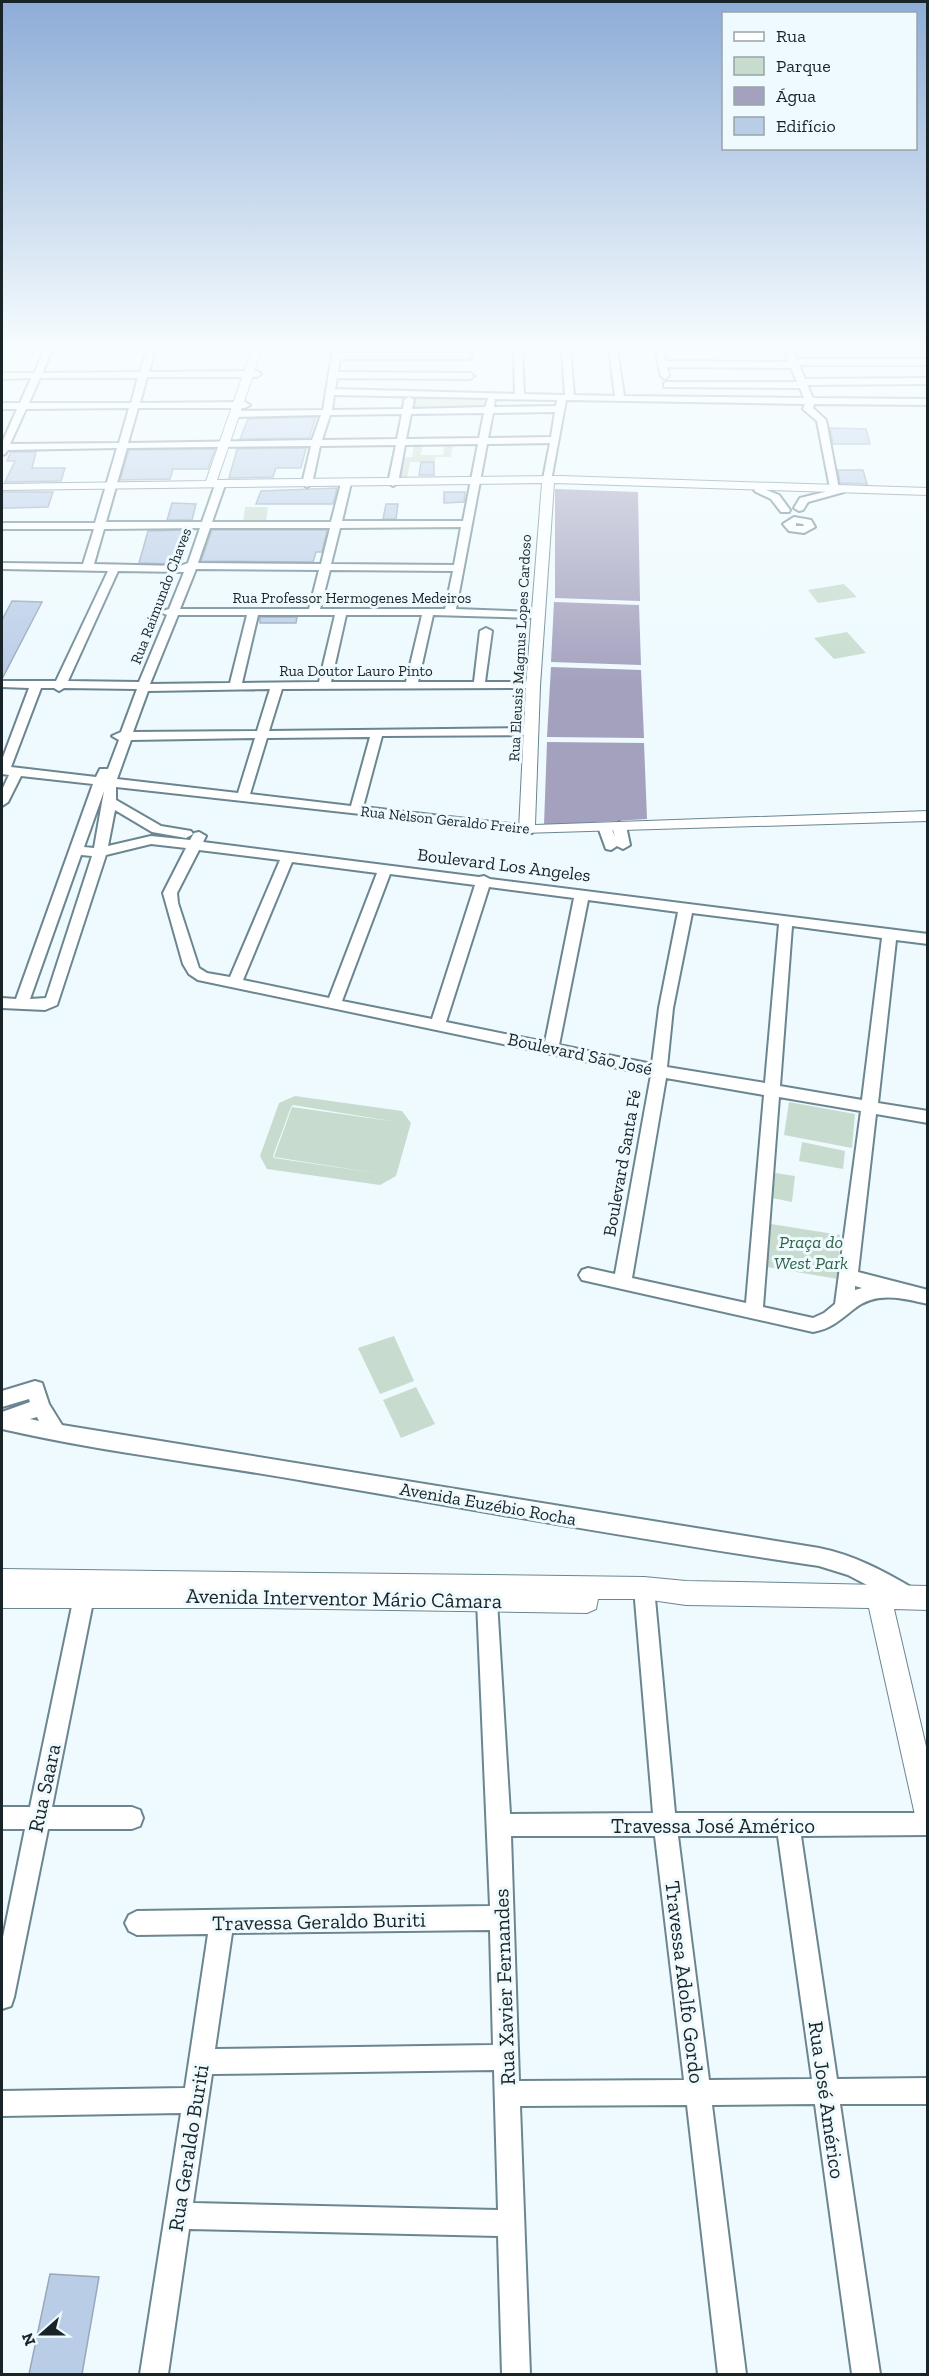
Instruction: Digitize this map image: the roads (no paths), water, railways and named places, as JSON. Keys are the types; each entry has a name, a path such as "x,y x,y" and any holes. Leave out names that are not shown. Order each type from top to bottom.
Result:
{"main road":[{"name":"Rua Raimundo Chaves","path":"215,485 223,460"},
{"path":"547,481 759,490 786,488"},
{"path":"2,487 547,481 927,494"},
{"name":"Rua Eleusis Magnus Lopes Cardoso","path":"527,830 537,615 547,481"},
{"name":"Rua Nelson Geraldo Freire","path":"527,830 927,816"},
{"name":"Avenida Interventor Mário Câmara","path":"2,1580 86,1587 645,1595"},
{"name":"Avenida Interventor Mário Câmara","path":"2,1596 86,1587"},
{"name":"Avenida Interventor Mário Câmara","path":"260,1589 487,1600 686,1593 919,1598"},
{"path":"879,1597 927,1815"}],"street":[{"path":"87,569 119,460"},
{"path":"307,484 312,460"},
{"path":"393,483 397,460"},
{"path":"450,612 480,460"},
{"name":"Rua Eleusis Magnus Lopes Cardoso","path":"547,481 551,460"},
{"path":"799,508 804,500 837,490 830,460"},
{"path":"314,612 346,483"},
{"name":"Rua Raimundo Chaves","path":"106,780 110,802 100,852 50,1004 22,1002 32,968 76,851 188,568 215,485"},
{"path":"759,490 776,497 785,510 789,503 786,488"},
{"path":"2,526 467,524"},
{"path":"2,566 87,569 458,568"},
{"path":"60,685 114,569"},
{"name":"Rua Professor Hermogenes Medeiros","path":"170,612 450,612 537,615"},
{"path":"235,686 253,612"},
{"path":"411,686 428,612"},
{"path":"324,685 333,665 341,613"},
{"path":"479,686 486,631"},
{"path":"2,802 8,770 36,685"},
{"name":"Rua Doutor Lauro Pinto","path":"2,686 533,686"},
{"path":"243,797 277,686"},
{"path":"122,736 531,731"},
{"path":"356,811 376,732"},
{"name":"Rua Nelson Geraldo Freire","path":"8,770 527,830"},
{"name":"Boulevard Los Angeles","path":"110,802 154,835"},
{"path":"612,826 617,845"},
{"name":"Boulevard Los Angeles","path":"76,851 100,852 154,835 652,899 927,930"},
{"name":"Boulevard Los Angeles","path":"197,840 288,856 386,868 418,868"},
{"name":"Boulevard São José","path":"197,840 170,893 172,909 194,971 203,977 659,1071 927,1117"},
{"path":"234,984 288,856"},
{"path":"334,1003 386,868"},
{"name":"Boulevard Los Angeles","path":"453,873 484,880 582,893 613,893"},
{"path":"438,1024 484,880"},
{"path":"551,1049 582,893"},
{"name":"Boulevard Los Angeles","path":"652,899 686,908 786,919 927,939"},
{"name":"Boulevard Santa Fé","path":"623,1283 626,1252 659,1071 666,1008 686,908"},
{"path":"54,912 81,910"},
{"path":"754,1312 786,919"},
{"path":"843,1307 890,933"},
{"path":"32,968 62,969"},
{"path":"2,1003 22,1002"},
{"path":"588,1275 813,1325 830,1320 843,1307 866,1293 896,1289"},
{"path":"848,1277 927,1297"},
{"path":"2,1399 38,1398"},
{"path":"2,1421 38,1398"},
{"path":"38,1398 57,1434"},
{"name":"Avenida Euzébio Rocha","path":"2,1421 57,1434 844,1561 919,1598"},
{"name":"Rua Saara","path":"2,1997 86,1587"},
{"name":"Travessa Adolfo Gordo","path":"645,1595 665,1825 732,2374"},
{"name":"Rua Xavier Fernandes","path":"487,1600 499,1825 516,2374"},
{"path":"2,1818 132,1818"},
{"name":"Travessa José Américo","path":"499,1825 927,1824"},
{"name":"Rua José Américo","path":"788,1825 866,2374"},
{"name":"Travessa Geraldo Buriti","path":"137,1923 501,1918"},
{"name":"Rua Geraldo Buriti","path":"154,2374 222,1922"},
{"path":"201,2062 507,2056"},
{"path":"509,2094 927,2091"},
{"path":"2,2103 195,2100"},
{"path":"178,2216 510,2223"}],"water":[{"path":"555,489 638,492 640,601 555,598"},
{"path":"554,602 639,605 641,665 551,662"},
{"path":"551,667 641,670 644,738 547,737"},
{"path":"547,742 644,743 647,819 544,825"}],"park label":[{"name":"Praça do West Park","path":"811,1252"}]}
